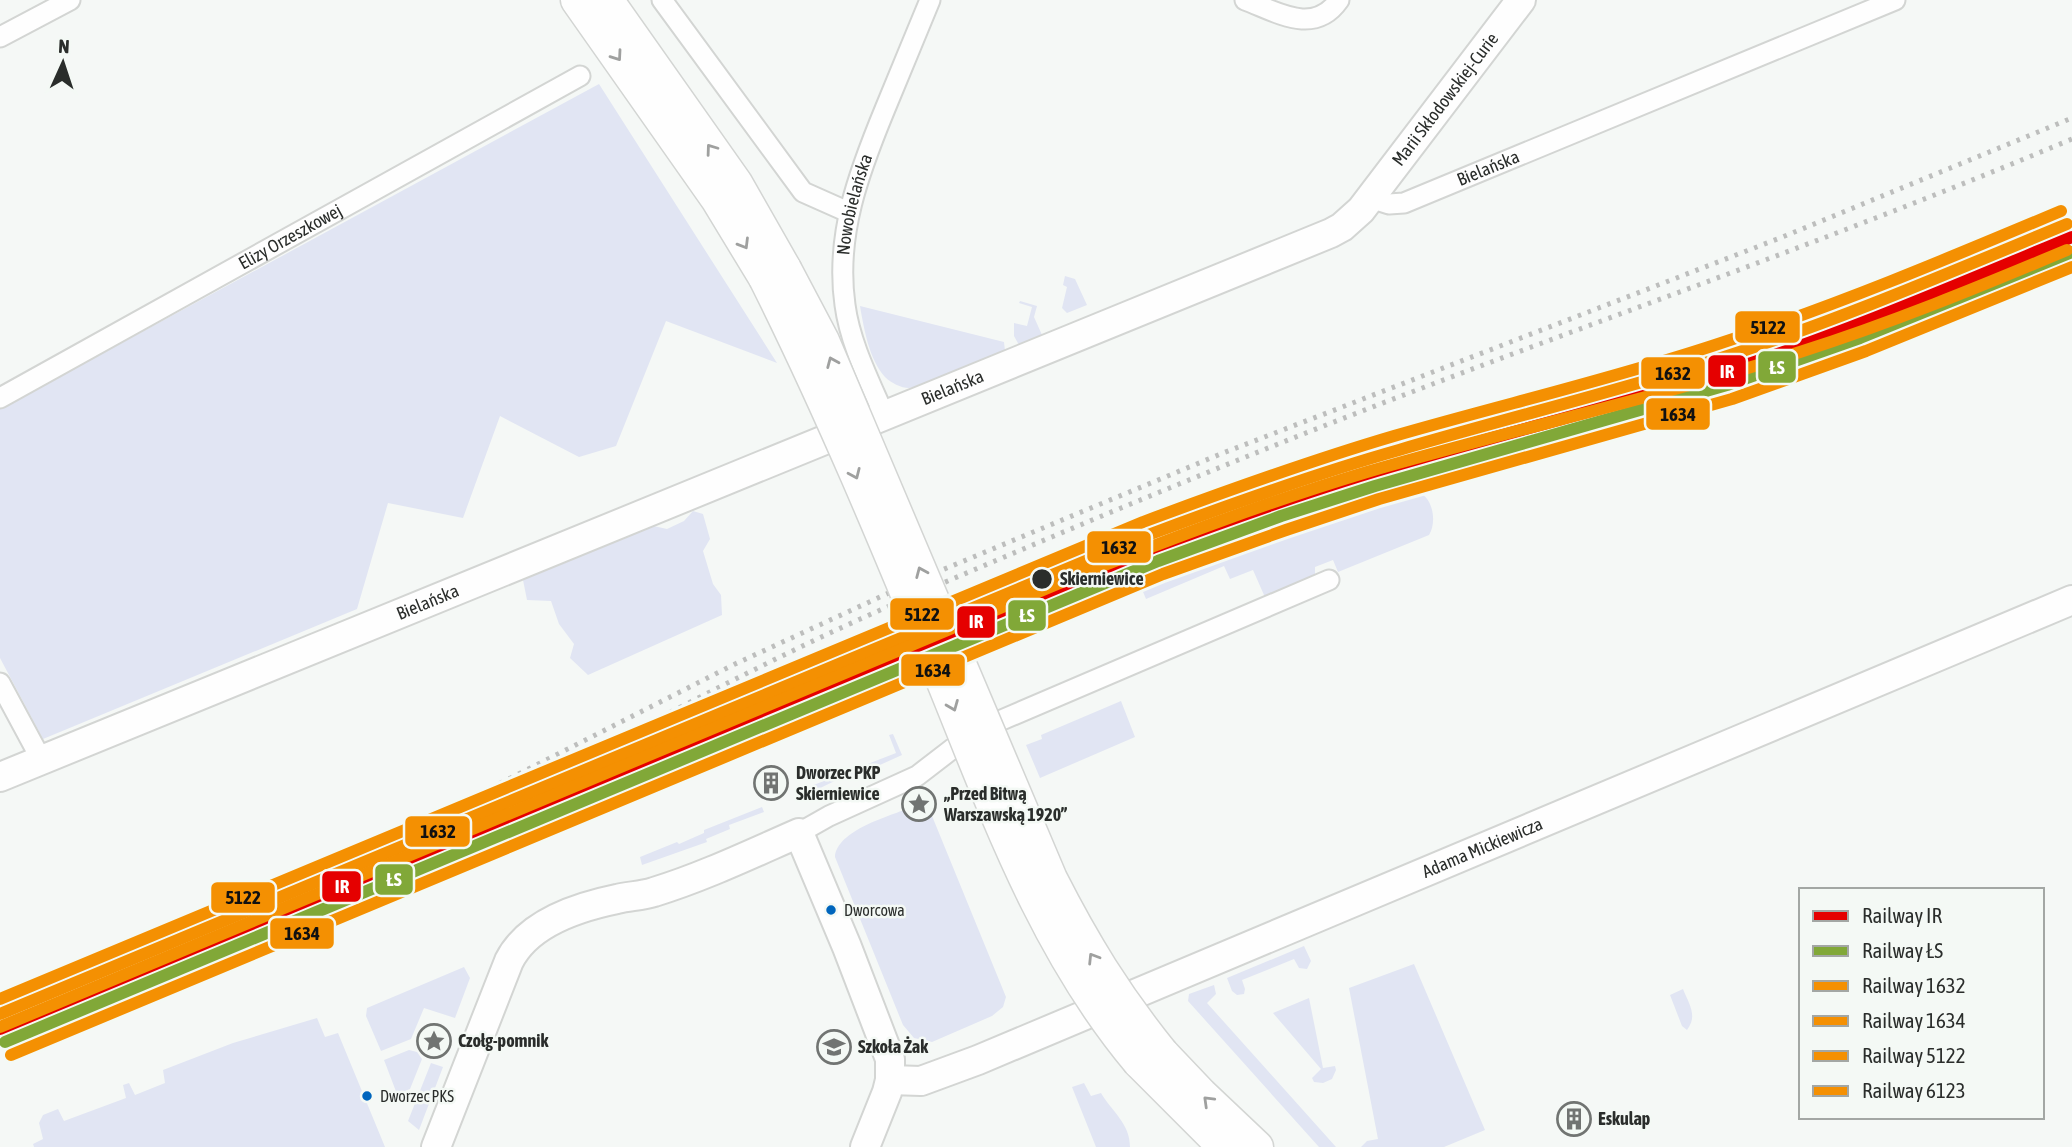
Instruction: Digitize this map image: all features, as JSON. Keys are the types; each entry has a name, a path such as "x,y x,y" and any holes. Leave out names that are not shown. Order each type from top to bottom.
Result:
{"main road":[{"path":"578,0 718,199 775,274"},
{"path":"607,0 736,183 775,274 801,351 896,569 1009,845 1037,908 1067,962 1094,1004 1151,1057 1201,1094 1257,1147"},
{"path":"1151,1057 1224,1147"}],"street":[{"path":"0,37 69,0"},
{"path":"662,0 803,192 848,212"},
{"name":"Nowobielańska","path":"884,415 850,331 842,282 843,254 848,212 871,144 930,0"},
{"path":"1245,0 1297,20 1319,19 1339,0"},
{"name":"Marii Skłodowskiej-Curie","path":"1370,198 1521,0"},
{"name":"Bielańska","path":"0,777 1331,233 1351,220 1370,198 1389,204 1404,203 1895,0"},
{"name":"Elizy Orzeszkowej","path":"0,398 580,76"},
{"path":"436,1147 509,961 523,940 551,921 603,903 654,892 799,833 829,816 917,776 952,749 997,722 1329,580"},
{"name":"Adama Mickiewicza","path":"890,1080 921,1081 978,1060 2072,600"},
{"path":"0,683 42,761"},
{"path":"799,833 890,1059 890,1080 865,1147"}],"shaded area":[{"path":"599,84 777,363 666,321 616,446 579,457 500,416 463,518 388,503 357,609 43,739 0,658 0,409"},
{"path":"1065,276 1075,279 1087,305 1067,313 1062,308 1067,287 1063,285"},
{"path":"1020,301 1037,306 1034,317 1042,335 1019,345 1014,336 1014,323 1027,326 1032,307 1019,303"},
{"path":"860,306 1004,342 1005,351 930,383 903,387 893,383 879,370 868,343"},
{"path":"1413,492 1425,496 1432,508 1433,522 1429,535 1338,572 1333,560 1315,567 1315,577 1267,597 1253,570 1230,579 1224,566 1146,599 1141,587 1236,548"},
{"path":"693,511 703,514 710,539 703,551 713,584 721,595 722,615 588,675 570,658 574,644 559,624 551,601 527,600 523,580 552,563 649,525 667,529 684,521"},
{"path":"1121,701 1135,737 1040,778 1026,745 1042,739 1041,735"},
{"path":"893,734 902,755 849,779 847,775 814,791 811,786 896,753 889,735"},
{"path":"922,806 930,811 1006,997 1003,1007 992,1016 932,1042 914,1038 903,1025 835,857 838,847 854,832 891,815"},
{"path":"762,807 764,812 729,825 730,829 706,839 707,842 642,865 640,857 677,842 679,844 704,833 704,830"},
{"path":"1304,946 1311,961 1307,969 1299,968 1294,959 1242,980 1244,994 1237,995 1232,991 1227,978"},
{"path":"1414,964 1485,1130 1444,1147 1361,1147 1367,1141 1378,1139 1349,988"},
{"path":"464,967 470,978 455,1018 424,1008 411,1039 381,1051 366,1016 367,1008"},
{"path":"1214,985 1216,994 1207,1003 1336,1147 1319,1147 1188,1001 1189,994"},
{"path":"1683,989 1692,1015 1687,1030 1682,1026 1670,995"},
{"path":"1309,998 1323,1068 1335,1066 1336,1070 1332,1079 1323,1083 1314,1082 1312,1078 1321,1069 1273,1013"},
{"path":"317,1018 325,1037 338,1033 385,1147 34,1147 33,1144 43,1139 39,1123 43,1115 58,1109 64,1121 126,1098 123,1085 129,1083 135,1095 165,1083 163,1070 233,1043"},
{"path":"409,1050 417,1052 422,1059 410,1089 397,1094 384,1060"},
{"path":"431,1063 443,1067 419,1130 408,1121"},
{"path":"1084,1083 1091,1096 1101,1093 1120,1118 1127,1131 1130,1147 1096,1147 1072,1087"}],"railway":[{"path":"0,1003 416,826 735,664 906,585 1223,453 1780,238 2072,118"},
{"path":"445,826 796,649 1040,542 1354,414 1827,237 2072,139"},
{"path":"0,1018 112,982"}],"rail line":[{"name":"5122","path":"0,999 1143,522 1362,446 1635,370 1759,330 1890,282 2061,211"},
{"name":"1632","path":"0,1014 1148,535 1336,469 1637,384 1760,345 1893,296 2067,224"},
{"name":"IR","path":"0,1029 1153,548 1341,482 1721,373 1898,309 2072,237"},
{"name":"6123","path":"0,1027 1074,577 1183,535 1367,472 1800,352 1935,304 2067,250"},
{"name":"ŁS","path":"5,1042 1158,561 1281,516 1375,486 1727,385 1860,338 2072,252"},
{"name":"1634","path":"11,1055 1163,574 1379,499 1732,399 1866,351 2072,267"}],"place":[{"name":"Skierniewice","path":"1042,579"},
{"name":"Dworzec PKP Skierniewice","path":"771,783"},
{"name":"„Przed Bitwą Warszawską 1920”","path":"919,804"},
{"name":"Dworcowa","path":"831,910"},
{"name":"Czołg-pomnik","path":"434,1041"},
{"name":"Szkoła Żak","path":"834,1047"},
{"name":"Dworzec PKS","path":"367,1096"},
{"name":"Eskulap","path":"1574,1119"}]}
